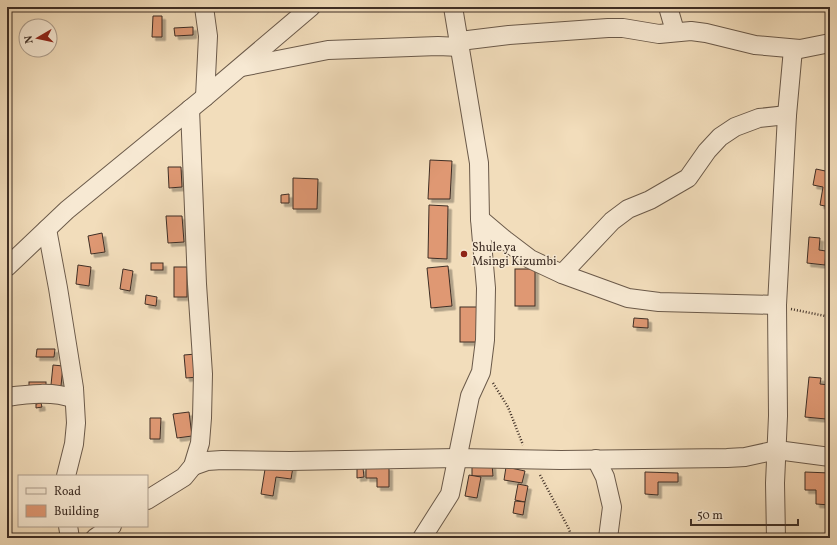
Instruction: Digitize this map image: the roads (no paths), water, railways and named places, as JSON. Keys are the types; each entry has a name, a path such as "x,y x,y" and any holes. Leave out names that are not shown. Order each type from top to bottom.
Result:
{"street":[{"path":"204,7 208,36 205,97"},
{"path":"7,267 67,210 205,97 311,7"},
{"path":"422,538 450,494 454,479 456,458 470,396 481,372 485,340 486,288 480,219 479,163 453,7"},
{"path":"668,7 675,31"},
{"path":"241,67 328,50 438,46 460,44 509,35 608,28 623,28 659,34 675,31 691,31 706,33 755,45 793,49 830,43"},
{"path":"776,538 775,483 778,416 778,306 787,115 793,49"},
{"path":"148,499 184,477 193,466 200,442 203,374 197,284 190,109"},
{"path":"562,274 612,221 628,209 656,196 688,178 707,151 720,137 735,127 759,118 787,115"},
{"path":"480,219 530,259 562,274 628,298 659,302 778,306"},
{"path":"47,229 58,288 76,423 74,444 66,475"},
{"path":"7,397 24,395 57,395 74,399"},
{"path":"193,466 207,461 222,460 290,461 456,458 727,458 745,457 776,450 830,457"},
{"path":"596,459 605,477 612,507 608,538"},
{"path":"68,527 70,538"},
{"path":"95,538 111,527"}],"place":[{"name":"Shule ya Msingi Kizumbi","path":"464,254"}]}
